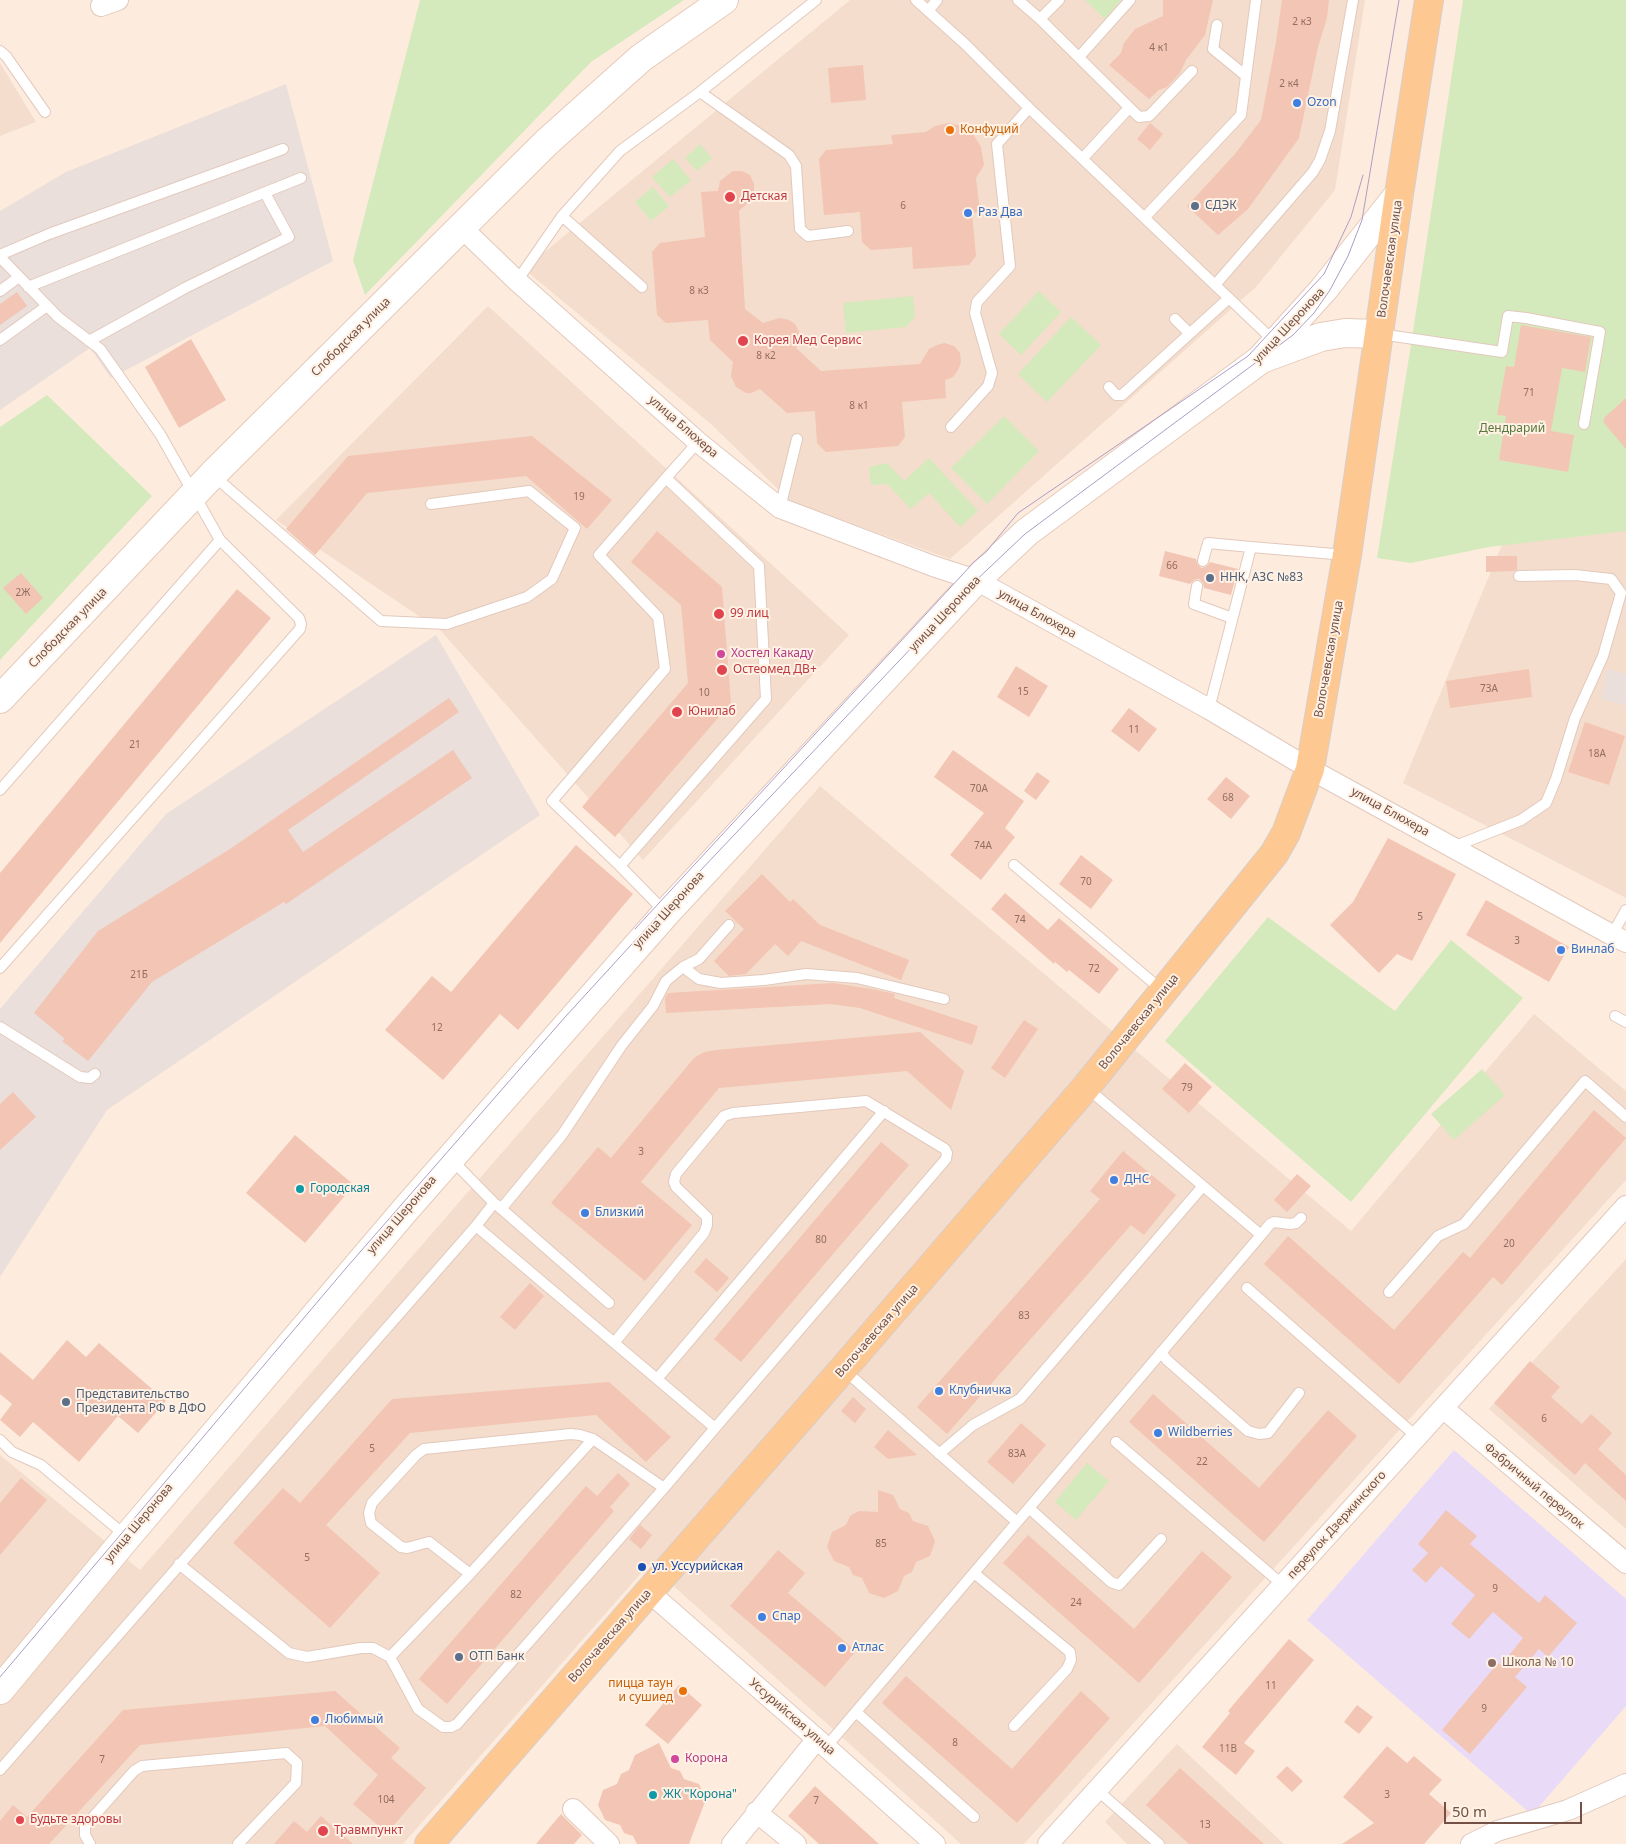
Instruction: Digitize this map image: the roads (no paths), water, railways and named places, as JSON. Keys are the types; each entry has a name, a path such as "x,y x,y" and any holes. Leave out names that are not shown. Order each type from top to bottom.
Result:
{"main road":[{"name":"Слободская улица","path":"0,699 212,475 547,142 641,58 724,0"},
{"name":"Волочаевская улица","path":"429,1844 1086,1087 1274,854 1292,818 1310,769 1347,555 1429,0"},
{"name":"улица Шеронова","path":"0,1690 127,1537 406,1209 666,913 976,580 1027,532 1268,351 1324,289 1399,194"},
{"path":"1268,351 1345,333 1380,334"}],"street":[{"name":"улица Блюхера","path":"461,227 517,281 698,442 780,508 933,566 976,580 1209,709 1310,769 1619,938"},
{"name":"переулок Дзержинского","path":"1048,1844 1626,1206"},
{"name":"Фабричный переулок","path":"1443,1408 1624,1557"},
{"name":"Уссурийская улица","path":"649,1592 935,1844"},
{"path":"732,1844 756,1812 822,1743"},
{"path":"1471,1844 1497,1831 1568,1810 1626,1784"},
{"path":"572,1809 609,1844"},
{"path":"756,1812 796,1844"}],"lane":[{"path":"517,281 562,216 620,151 700,92 816,0"},
{"path":"916,0 965,44 1029,108 1229,298 1268,351"},
{"path":"928,11 937,0"},
{"path":"1018,0 1040,19 1139,117 1149,116 1192,71"},
{"path":"1040,19 1059,0"},
{"path":"1079,57 1130,0"},
{"path":"1145,217 1241,115 1256,0"},
{"path":"1215,285 1313,172 1320,160 1330,131 1353,0"},
{"path":"1217,25 1213,49 1246,76"},
{"path":"0,51 6,56 45,112"},
{"path":"700,92 789,155 796,166 800,229 808,236 848,231"},
{"path":"951,427 988,386 992,373 975,313 977,302 1010,266 997,144 1029,108"},
{"path":"1083,158 1130,108"},
{"path":"0,968 300,630 301,624 299,618 220,540 160,434 100,349 58,318 0,256 49,234 283,149"},
{"path":"28,286 301,178"},
{"path":"89,341 185,288 289,237 264,193"},
{"path":"562,216 642,287"},
{"path":"0,291 19,277"},
{"path":"1109,388 1116,395 1122,395 1229,298"},
{"path":"0,340 47,306"},
{"path":"1380,334 1502,352 1508,316 1600,332 1584,424"},
{"path":"1175,319 1189,333"},
{"path":"780,508 797,439"},
{"path":"666,913 552,801 665,669 658,617 599,554 698,442"},
{"path":"212,475 381,621 447,624 527,597 552,579 575,528 529,491 431,504"},
{"path":"620,866 766,699 759,566 666,478"},
{"path":"0,790 220,540"},
{"path":"1203,561 1208,543 1347,555"},
{"path":"1209,709 1250,547"},
{"path":"1453,846 1521,820 1546,803 1556,779 1575,718 1602,656 1621,593 1611,580 1575,575 1518,576"},
{"path":"1197,586 1194,604 1232,618"},
{"path":"1014,865 1163,991"},
{"path":"1619,938 1626,910"},
{"path":"0,1770 476,1226 498,1206 562,1135 622,1045 653,1006 666,981 699,959 729,925"},
{"path":"683,968 699,979 721,983 764,980 806,974 857,978 944,999"},
{"path":"1615,1016 1626,1022"},
{"path":"0,1027 80,1077 90,1078 95,1074"},
{"path":"1389,1292 1438,1236 1464,1224 1585,1081 1626,1117"},
{"path":"1086,1087 1261,1235"},
{"path":"179,1564 289,1653 307,1657 361,1648 373,1648 390,1657 418,1709 443,1727 451,1727 458,1724 716,1428 946,1158 947,1153 945,1149 870,1102 861,1100 733,1113 724,1116 676,1174 674,1182 676,1187 707,1217 704,1233 614,1343"},
{"path":"657,1379 884,1111"},
{"path":"451,1159 498,1206 609,1303"},
{"path":"939,1454 973,1425 1020,1399 1203,1186"},
{"path":"822,1743 856,1712 1270,1224 1274,1222 1296,1223 1301,1218"},
{"path":"476,1226 716,1428"},
{"path":"1247,1288 1417,1437"},
{"path":"1161,1352 1167,1360 1248,1431 1259,1434 1268,1433 1299,1393"},
{"path":"843,1369 1016,1522"},
{"path":"470,1574 428,1542 407,1548 401,1547 371,1523 369,1513 372,1503 416,1455 424,1449 571,1434 580,1435 593,1439 664,1488"},
{"path":"390,1657 470,1574 593,1439"},
{"path":"0,1440 12,1452 41,1465 127,1537"},
{"path":"1116,1442 1283,1584"},
{"path":"1029,1508 1111,1582 1119,1585 1161,1539"},
{"path":"974,1573 1070,1652 1071,1660 1067,1669 1014,1726"},
{"path":"856,1712 974,1818"},
{"path":"90,1844 85,1835 85,1826 134,1771 142,1766 286,1753 297,1764 296,1783 238,1844"},
{"path":"1097,1790 1159,1844"}],"tram line":[{"path":"0,1677 347,1267 566,1016 663,910 970,586 1025,534 1293,335 1314,313 1330,290 1348,256 1362,220 1399,0"},
{"path":"635,929 974,562 986,552 1018,513 1248,356 1324,274 1351,217 1363,175"}],"place":[{"name":"Ozon","path":"1297,103"},
{"name":"Конфуций","path":"950,130"},
{"name":"Детская","path":"730,197"},
{"name":"СДЭК","path":"1195,206"},
{"name":"Раз Два","path":"968,213"},
{"name":"Корея Мед Сервис","path":"743,341"},
{"name":"ННК, АЗС №83","path":"1210,578"},
{"name":"99 лиц","path":"719,614"},
{"name":"Хостел Какаду","path":"721,654"},
{"name":"Остеомед ДВ+","path":"722,670"},
{"name":"Юнилаб","path":"677,712"},
{"name":"Винлаб","path":"1561,950"},
{"name":"ДНС","path":"1114,1180"},
{"name":"Городская","path":"300,1189"},
{"name":"Близкий","path":"585,1213"},
{"name":"Клубничка","path":"939,1391"},
{"name":"Представительство Президента РФ в ДФО","path":"66,1402"},
{"name":"Wildberries","path":"1158,1433"},
{"name":"ул. Уссурийская","path":"642,1567"},
{"name":"Спар","path":"762,1617"},
{"name":"Атлас","path":"842,1648"},
{"name":"ОТП Банк","path":"459,1657"},
{"name":"Школа № 10","path":"1492,1663"},
{"name":"пицца таун и сушиед","path":"683,1691"},
{"name":"Любимый","path":"315,1720"},
{"name":"Корона","path":"675,1759"},
{"name":"ЖК \"Корона\"","path":"653,1795"},
{"name":"Будьте здоровы","path":"20,1820"},
{"name":"Травмпункт","path":"323,1831"}],"park label":[{"name":"Дендрарий","path":"1512,429"}]}
